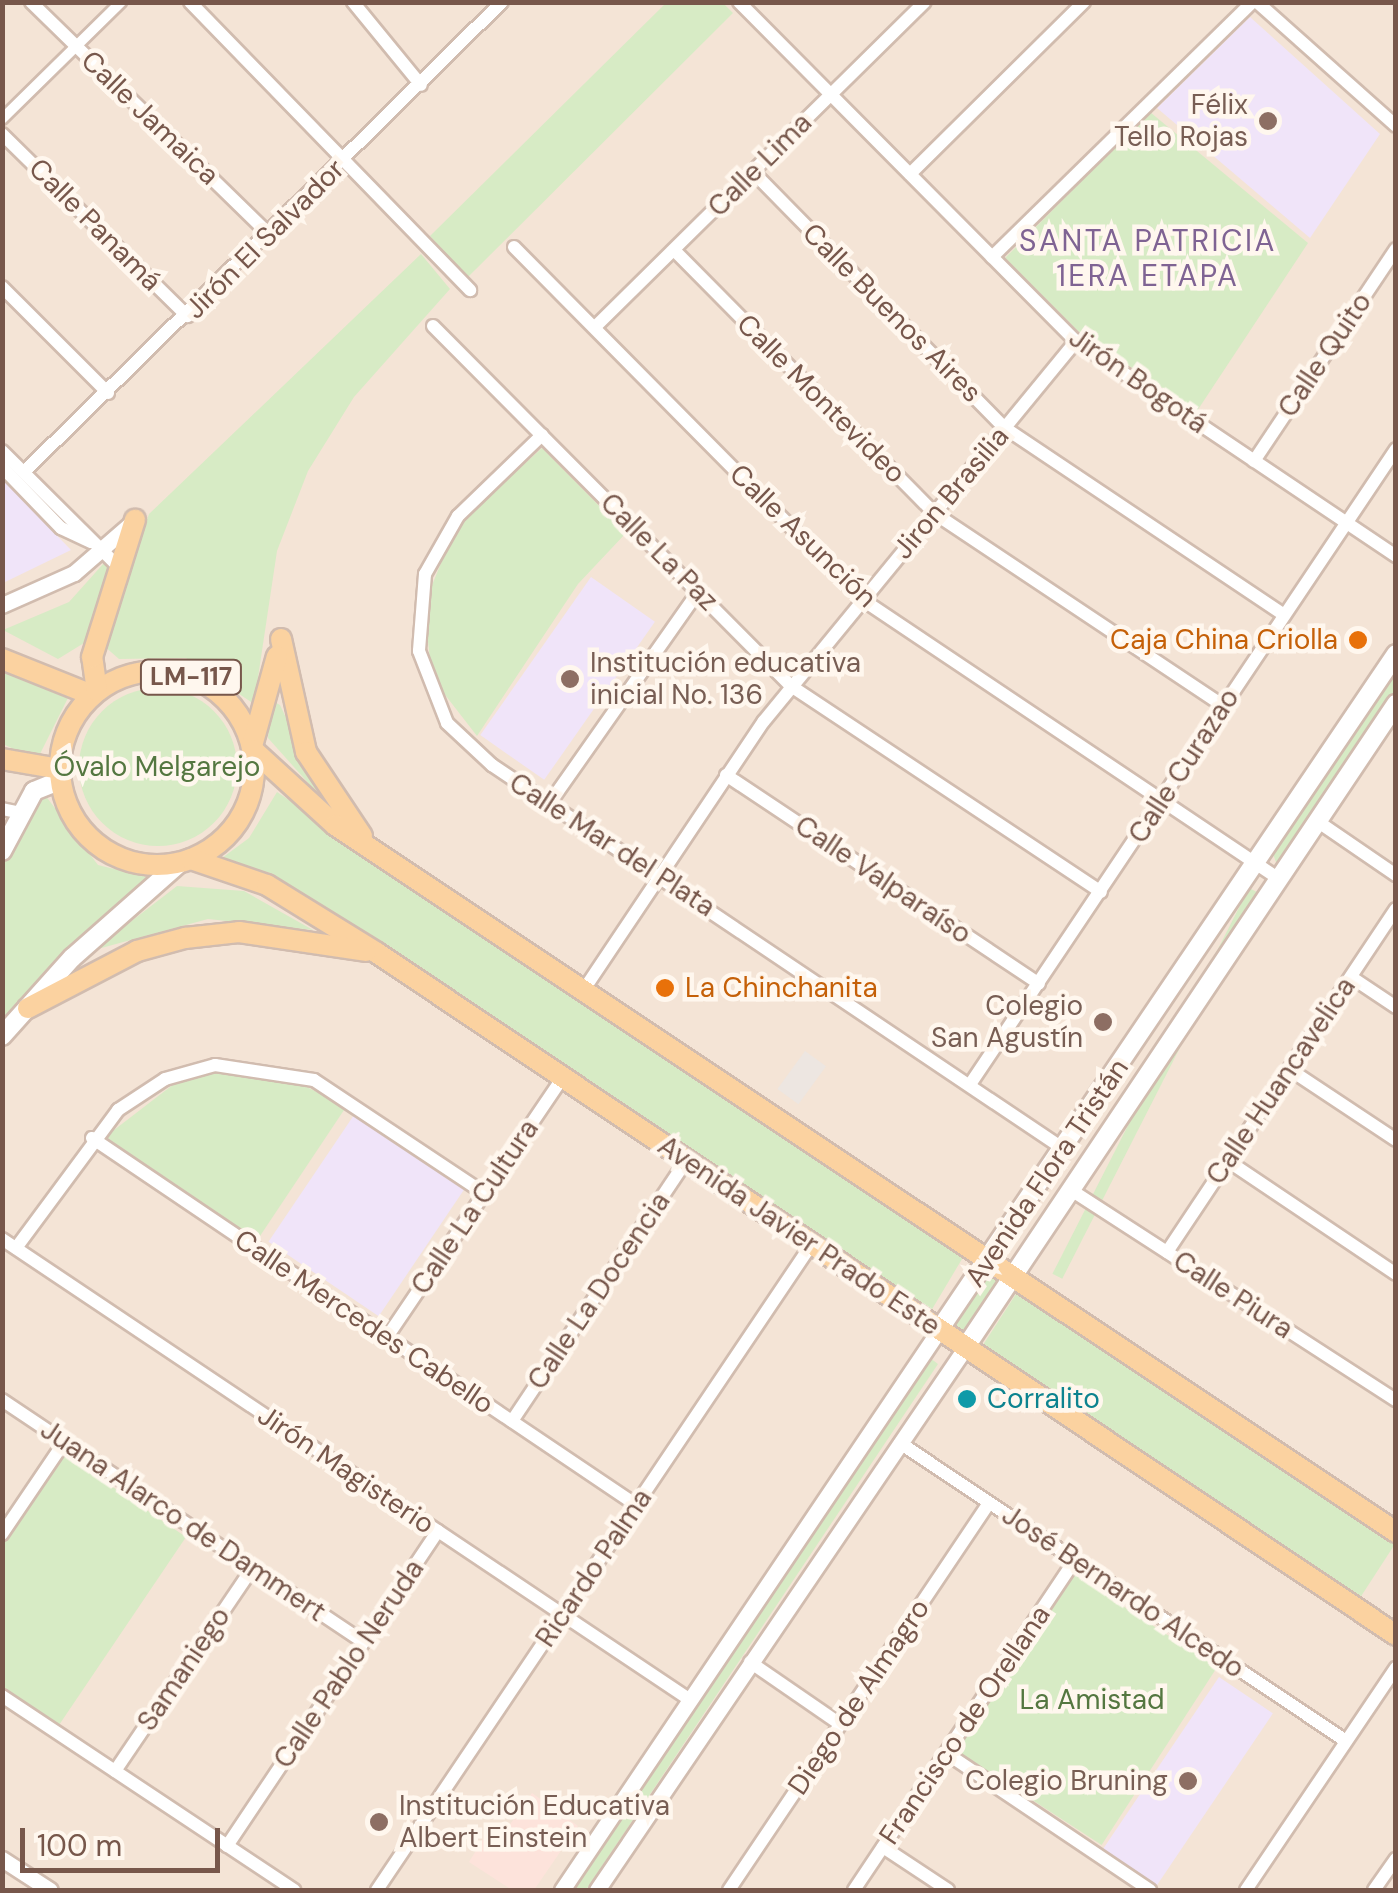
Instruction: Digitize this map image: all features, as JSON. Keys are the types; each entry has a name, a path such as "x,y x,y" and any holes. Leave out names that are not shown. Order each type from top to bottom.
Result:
{"main road":[{"path":"135,520 92,658 94,693 67,731 61,775 78,823 113,854 186,861"},
{"name":"LM-117","path":"186,861 243,814 253,748 281,639 306,752 342,811 396,864"},
{"path":"2,646 38,668 94,693"},
{"name":"Avenida Flora Tristán","path":"938,1330 1065,1150 1396,654"},
{"path":"2,659 38,668"},
{"name":"LM-117","path":"94,693 141,672 189,676 230,703 253,748"},
{"name":"Avenida Flora Tristán","path":"966,1348 1396,704"},
{"path":"253,748 318,813 1396,1532"},
{"path":"2,758 61,775"},
{"path":"4,841 12,811 34,791 61,775"},
{"path":"2,1036 186,861"},
{"name":"Avenida Javier Prado Este","path":"186,861 267,885 378,953 1396,1635"},
{"path":"28,1008 137,951 185,938 239,932 378,953"}],"street":[{"name":"Calle Jamaica","path":"31,2 269,234"},
{"path":"2,120 120,2"},
{"path":"190,2 470,290"},
{"path":"353,2 421,86"},
{"name":"Jirón Bogotá","path":"739,2 1076,341 1396,556"},
{"name":"Calle Lima","path":"596,327 925,2"},
{"path":"910,174 1084,2"},
{"path":"992,256 1255,2 1396,126"},
{"name":"Jirón El Salvador","path":"24,472 421,86 499,4"},
{"name":"Calle Panamá","path":"2,134 187,316"},
{"name":"Calle Buenos Aires","path":"753,172 1005,428 1284,614"},
{"name":"Calle Asunción","path":"514,246 863,600 1280,880"},
{"name":"Calle Quito","path":"1254,461 1396,249"},
{"name":"Calle Montevideo","path":"674,250 934,514 1224,706"},
{"path":"2,288 108,394"},
{"name":"Calle La Paz","path":"433,326 792,686 1100,892"},
{"name":"Jiron Brasilia","path":"585,988 726,775 792,686 1076,341"},
{"name":"Calle Mar del Plata","path":"542,435 441,540 417,632 447,724 549,804 972,1083 1065,1150"},
{"name":"Calle Curazao","path":"972,1083 1396,449"},
{"path":"2,450 120,568"},
{"path":"2,467 61,528 95,546"},
{"path":"2,605 49,587 95,546 135,520"},
{"path":"549,804 698,592"},
{"name":"Calle Valparaíso","path":"726,775 1039,984"},
{"path":"1318,821 1396,874"},
{"name":"Calle Huancavelica","path":"1167,1252 1396,909"},
{"path":"1350,977 1396,1007"},
{"path":"16,1248 92,1138 165,1080 257,1065 328,1087 484,1194"},
{"path":"1289,1069 1396,1140"},
{"name":"Calle La Cultura","path":"387,1337 562,1077"},
{"name":"Calle Mercedes Cabello","path":"92,1138 636,1505"},
{"name":"Calle La Docencia","path":"512,1422 686,1161"},
{"path":"1228,1161 1396,1274"},
{"name":"Calle Piura","path":"1072,1190 1396,1400"},
{"name":"Jirón Magisterio","path":"2,1238 690,1700"},
{"name":"Ricardo Palma","path":"377,1890 811,1245"},
{"name":"Avenida Flora Tristán","path":"562,1890 938,1330"},
{"name":"Avenida Flora Tristán","path":"597,1890 966,1348"},
{"name":"Juana Alarco de Dammert","path":"2,1400 364,1642"},
{"path":"2,1534 65,1441"},
{"name":"José Bernardo Alcedo","path":"900,1443 1346,1741"},
{"name":"Diego de Almagro","path":"736,1888 989,1502"},
{"name":"Calle Pablo Neruda","path":"227,1846 438,1532"},
{"name":"Francisco de Orellana","path":"854,1890 1075,1560"},
{"name":"Samaniego","path":"115,1771 254,1568"},
{"path":"750,1662 840,1724"},
{"path":"1246,1890 1396,1668"},
{"path":"2,1696 294,1890"},
{"path":"946,1753 1150,1890"},
{"path":"883,1847 948,1890"},
{"path":"2,1858 50,1890"},
{"path":"1374,1890 1396,1859"}],"shaded area":[{"path":"3,3 1395,3 1395,1890 3,1890"},
{"name":"Félix Tello Rojas","path":"1250,17 1380,134 1310,238 1157,108"},
{"path":"3,480 71,550 3,583"},
{"name":"Institución educativa inicial No. 136","path":"591,577 655,622 544,780 480,735"},
{"path":"805,1051 826,1066 798,1104 777,1089"},
{"path":"354,1115 464,1189 379,1316 268,1242"},
{"name":"Colegio Bruning","path":"1219,1677 1273,1713 1157,1886 1103,1849"},
{"path":"532,1793 578,1826 534,1890 512,1890 469,1862 487,1833 499,1840"}],"green space":[{"path":"666,3 723,3 733,13 467,278 430,236"},
{"path":"1150,112 1308,243 1197,411 1081,334 1005,258"},
{"path":"421,254 450,289 354,397 308,471 277,551 254,704 186,658 119,659 103,645 149,514"},
{"path":"542,448 626,533 578,584 477,736 432,678 424,605 456,526"},
{"path":"112,554 84,643 58,659 3,630 69,602"},
{"path":"1395,667 1395,693 1277,865 1272,851"},
{"path":"3,673 71,692 37,760 3,744"},
{"name":"Óvalo Melgarejo","path":"158,688 188,694 214,711 231,737 237,767 231,797 214,823 188,840 158,846 128,840 102,823 85,797 79,767 85,737 102,711 128,694"},
{"path":"271,700 280,705 327,804 268,738"},
{"path":"277,792 965,1254 928,1316 273,874 222,858 249,838"},
{"path":"45,795 98,865 151,878 3,1022 3,866"},
{"path":"177,886 244,891 313,930 208,919 94,950"},
{"path":"1249,888 1259,893 1062,1279 1052,1274"},
{"path":"227,1071 301,1084 346,1107 254,1245 101,1140 183,1077"},
{"path":"986,1269 1002,1284 955,1342 949,1322"},
{"path":"1016,1294 1396,1541 1360,1597 980,1350"},
{"path":"926,1355 938,1364 586,1890 565,1890"},
{"path":"63,1453 186,1537 57,1728 3,1691 3,1542"},
{"name":"La Amistad","path":"1072,1573 1217,1667 1102,1845 957,1751"}],"place":[{"name":"Félix Tello Rojas","path":"1268,121"},
{"name":"Caja China Criolla","path":"1358,640"},
{"name":"Institución educativa inicial No. 136","path":"570,679"},
{"name":"La Chinchanita","path":"665,988"},
{"name":"Colegio San Agustín","path":"1103,1022"},
{"name":"Corralito","path":"967,1399"},
{"name":"Colegio Bruning","path":"1188,1781"},
{"name":"Institución Educativa Albert Einstein","path":"379,1822"}],"district":[{"name":"SANTA PATRICIA 1ERA ETAPA","path":"1148,258"}]}
